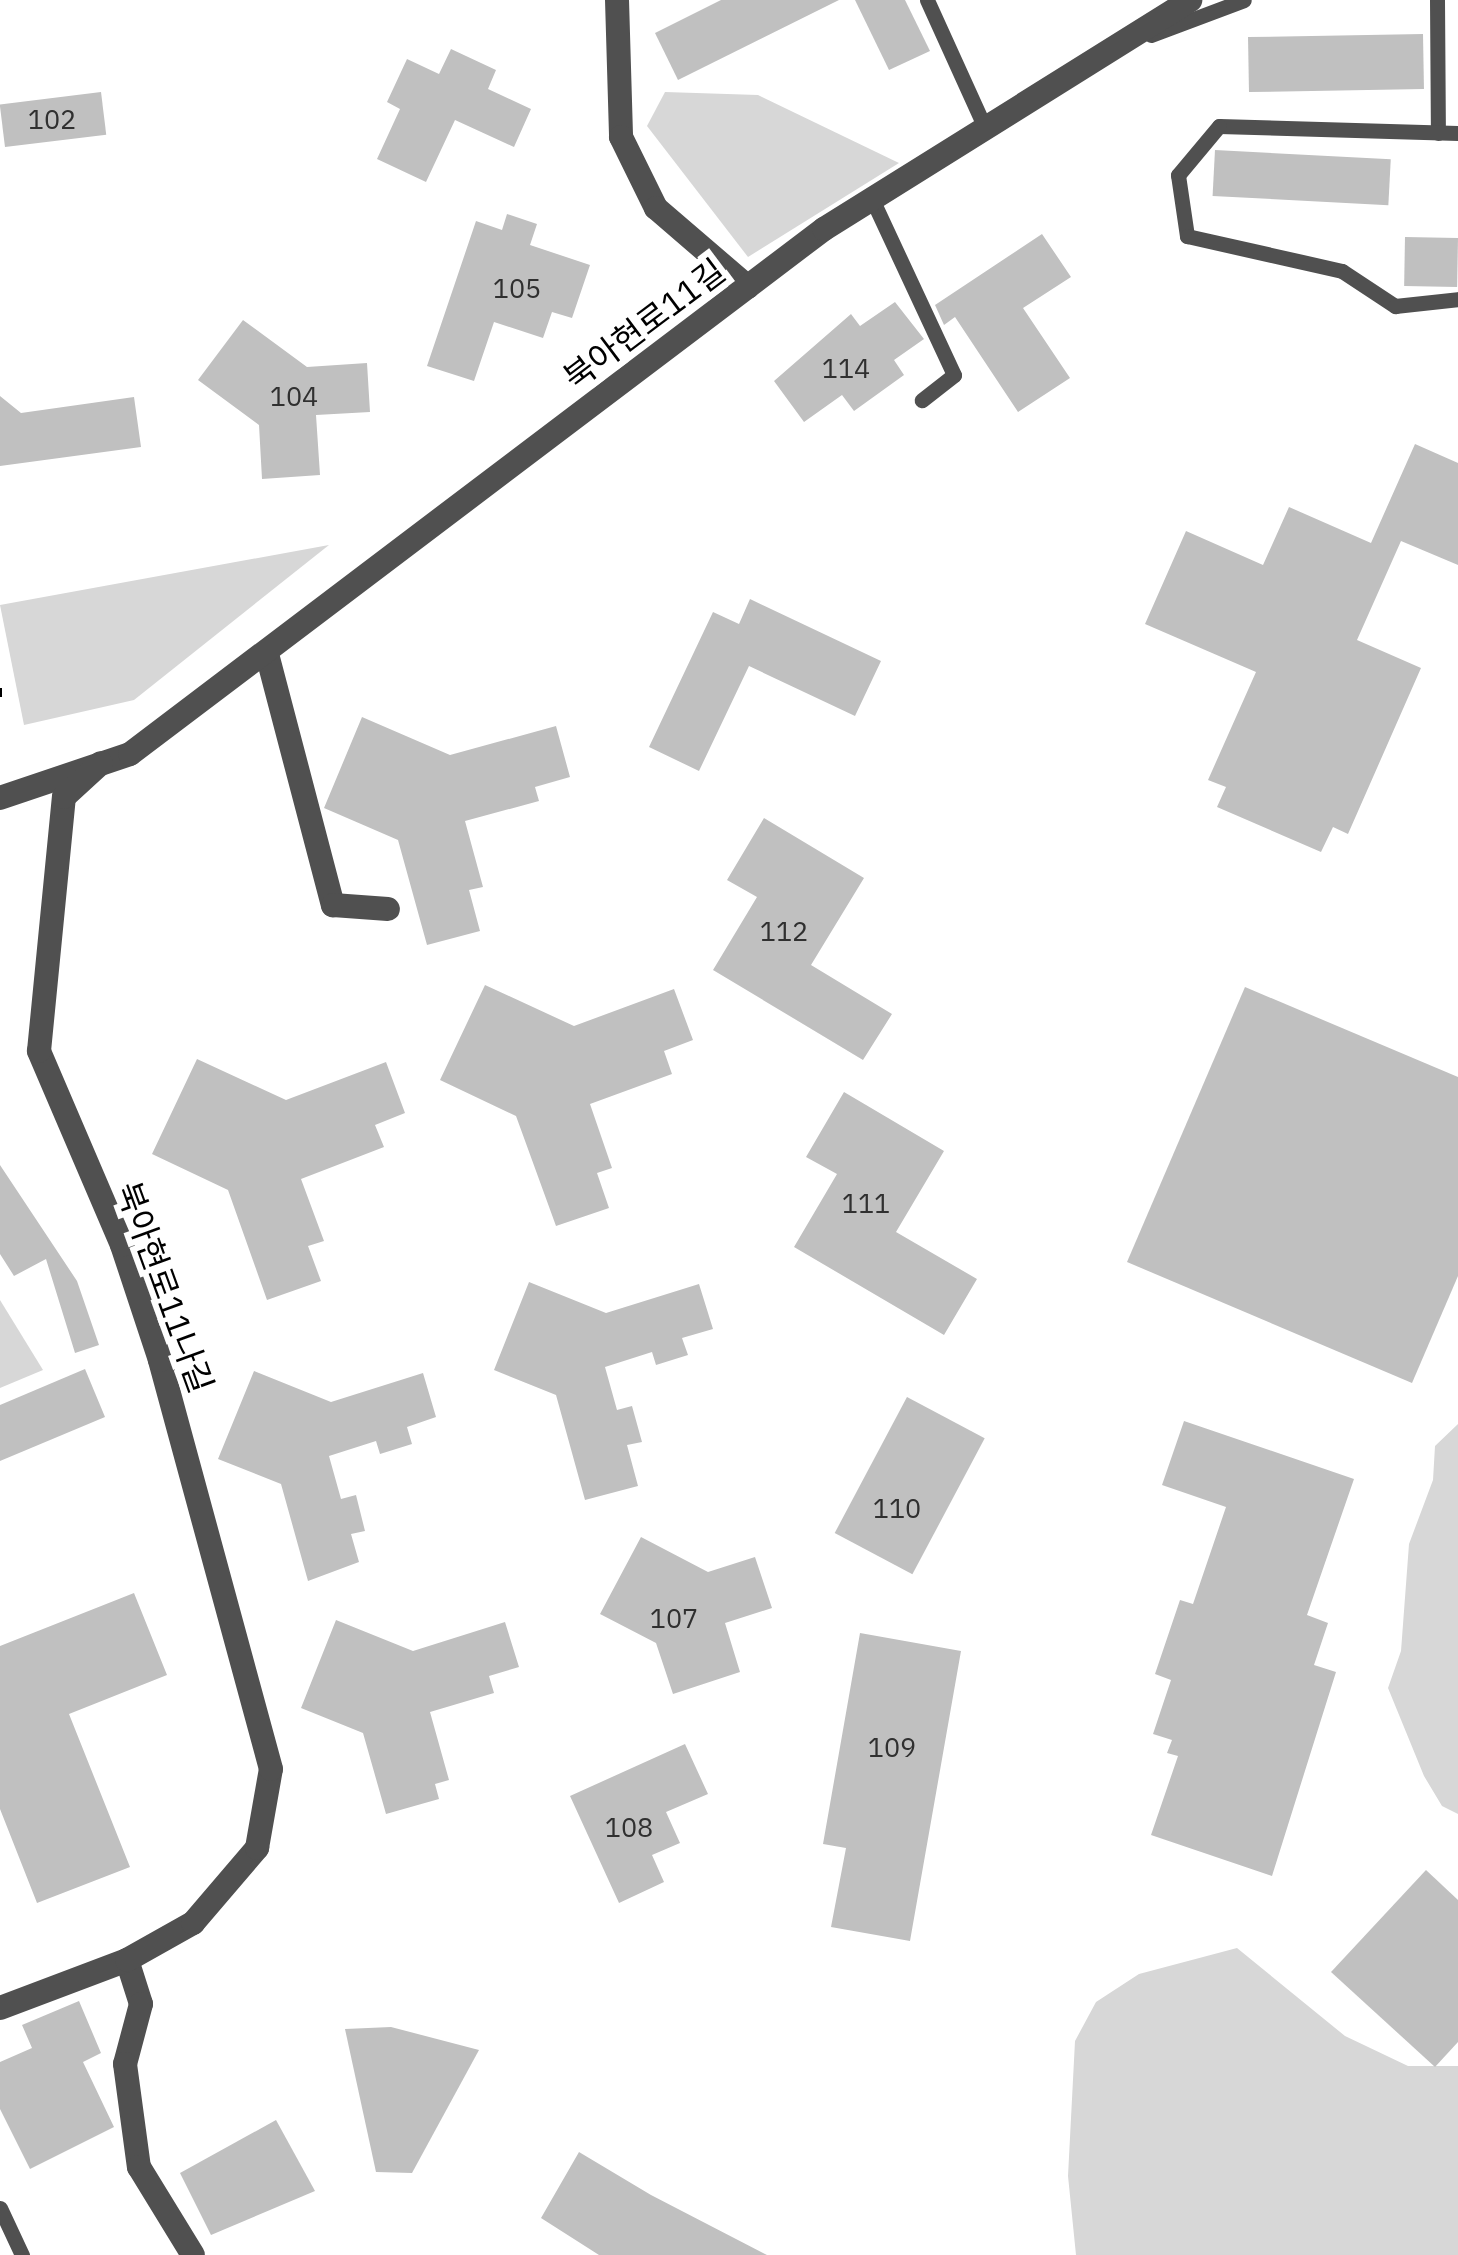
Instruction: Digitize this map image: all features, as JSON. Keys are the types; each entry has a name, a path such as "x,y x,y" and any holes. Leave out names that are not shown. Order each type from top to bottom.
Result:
{"street":[{"path":"617,0 621,137 656,208 748,286"},
{"name":"북아현로11길","path":"101,764 130,754 236,677 748,286 872,199 1190,0"},
{"path":"266,654 333,905 388,909"},
{"path":"0,798 101,764"},
{"name":"북아현로11나길","path":"101,764 64,797 39,1051 122,1245 190,1460 271,1769 257,1848 193,1923 127,1960"},
{"path":"0,2008 127,1960 142,2004 125,2064 139,2167 193,2255"}],"lane":[{"path":"927,0 985,128"},
{"path":"1111,50 1244,0"},
{"path":"1437,0 1438,133"},
{"path":"1458,133 1219,126 1178,175 1187,236 1342,271 1395,306 1458,299"},
{"path":"872,199 954,375 922,400"},
{"path":"0,2208 22,2255"}],"shaded area":[{"path":"665,92 758,95 899,163 748,257 647,126"},
{"path":"329,545 134,700 24,725 0,605"},
{"path":"0,1300 43,1370 0,1388"},
{"path":"1458,1424 1458,1814 1442,1806 1424,1776 1388,1688 1401,1651 1409,1544 1433,1480 1435,1446"},
{"path":"1237,1948 1345,2036 1408,2066 1458,2066 1458,2255 1076,2255 1068,2176 1075,2041 1096,2002 1139,1974"}],"building":[{"path":"721,0 839,0 678,80 655,33"},
{"path":"855,0 905,0 930,51 889,70"},
{"path":"1423,34 1424,89 1249,92 1248,37"},
{"path":"451,49 496,70 488,89 531,109 514,147 455,120 426,182 377,159 400,109 387,102 407,59 439,74"},
{"path":"101,92 106,135 5,147 0,104"},
{"path":"1215,150 1391,159 1388,205 1213,196"},
{"path":"507,214 537,224 530,245 590,265 572,318 552,312 543,338 494,322 474,381 427,366 476,221 502,230"},
{"path":"1042,234 1071,277 1023,308 1070,378 1018,412 955,317 944,325 935,305"},
{"path":"1405,237 1458,238 1457,287 1404,286"},
{"path":"895,302 924,339 894,360 904,375 854,411 842,395 804,422 774,381 851,314 860,326"},
{"path":"243,320 307,367 367,363 370,412 316,415 320,475 262,479 259,425 198,380"},
{"path":"0,396 21,413 134,397 141,447 0,466"},
{"path":"1415,444 1458,463 1458,565 1401,541 1357,640 1421,668 1348,834 1333,827 1321,852 1217,807 1226,787 1208,780 1256,672 1145,624 1186,531 1263,565 1289,507 1371,543"},
{"path":"750,599 881,661 855,716 749,666 699,771 649,747 713,612 739,624"},
{"path":"362,717 450,755 556,726 570,777 535,787 539,801 465,821 483,887 469,890 480,931 427,945 398,840 324,808"},
{"path":"764,818 864,878 811,965 892,1014 863,1060 713,970 757,897 727,880"},
{"path":"485,985 574,1026 674,989 693,1040 664,1051 672,1074 590,1104 612,1168 597,1173 609,1208 556,1226 516,1116 440,1080"},
{"path":"1245,987 1458,1077 1458,1276 1412,1383 1127,1262"},
{"path":"197,1059 286,1100 386,1062 405,1113 375,1125 384,1147 301,1179 324,1241 308,1246 321,1281 267,1300 228,1190 152,1154"},
{"path":"844,1092 944,1151 896,1232 977,1279 944,1335 794,1247 837,1174 806,1157"},
{"path":"0,1165 77,1281 99,1345 75,1353 46,1259 14,1276 0,1254"},
{"path":"529,1282 606,1313 699,1284 713,1329 682,1338 688,1355 656,1365 652,1352 605,1367 617,1410 632,1406 642,1442 627,1445 638,1486 585,1500 556,1395 494,1370"},
{"path":"85,1369 105,1417 0,1461 0,1405"},
{"path":"254,1371 331,1402 423,1373 436,1417 407,1427 412,1444 380,1454 376,1441 329,1456 341,1499 356,1495 365,1531 351,1534 359,1562 308,1581 281,1484 218,1459"},
{"path":"907,1397 985,1438 912,1574 835,1533"},
{"path":"1184,1421 1354,1479 1307,1615 1328,1623 1314,1665 1336,1672 1272,1876 1151,1835 1178,1756 1167,1753 1172,1740 1153,1734 1171,1680 1155,1674 1180,1600 1193,1604 1226,1507 1162,1485"},
{"path":"641,1537 708,1572 755,1557 772,1608 725,1623 740,1672 673,1694 656,1643 600,1614"},
{"path":"134,1593 167,1675 69,1714 130,1867 37,1903 0,1809 0,1646"},
{"path":"336,1620 413,1651 505,1622 519,1667 489,1676 494,1693 430,1712 449,1780 435,1784 439,1799 386,1814 363,1733 301,1708"},
{"path":"860,1633 961,1651 910,1941 831,1927 846,1848 823,1844"},
{"path":"685,1744 708,1794 666,1812 680,1843 652,1855 664,1882 619,1903 570,1796"},
{"path":"1426,1870 1458,1900 1458,2042 1435,2067 1331,1972"},
{"path":"79,2001 101,2053 83,2062 114,2127 30,2169 0,2109 0,2062 32,2048 22,2025"},
{"path":"391,2027 479,2050 412,2173 376,2172 345,2029"},
{"path":"276,2120 315,2191 211,2235 180,2173"},
{"path":"579,2152 767,2255 599,2255 541,2218"}]}
